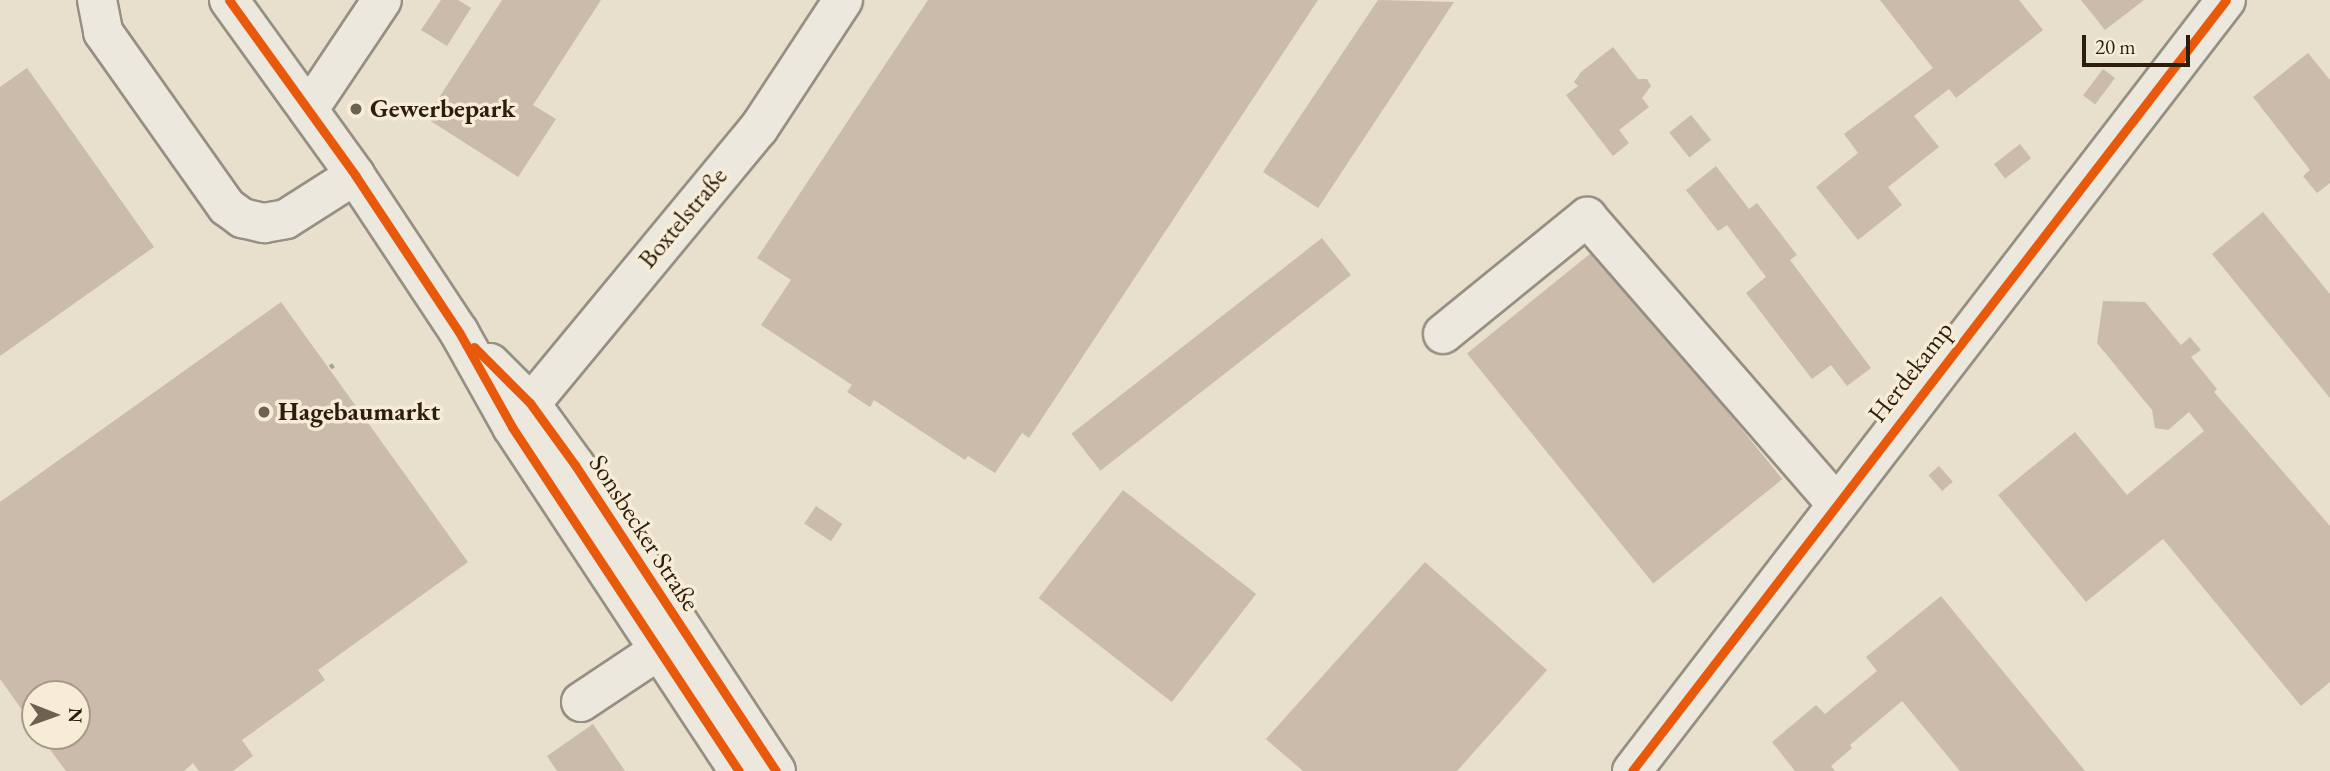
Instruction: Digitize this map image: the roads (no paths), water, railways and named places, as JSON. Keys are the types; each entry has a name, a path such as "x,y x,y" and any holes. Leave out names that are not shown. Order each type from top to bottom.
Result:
{"street":[{"path":"97,0 103,32 227,207 242,218 264,223 286,219 355,175"},
{"name":"Sonsbecker Straße","path":"229,0 355,175 459,332 521,415 672,641 776,771"},
{"path":"309,109 382,0"},
{"name":"Boxtelstraße","path":"521,415 759,128 843,0"},
{"name":"Herdekamp","path":"1632,771 2226,0"},
{"path":"1443,334 1587,217 1836,503"},
{"path":"581,702 672,641"},
{"name":"Sonsbecker Straße","path":"672,641 739,771"}],"place":[{"name":"Gewerbepark","path":"356,109"},
{"name":"Hagebaumarkt","path":"264,412"}]}
